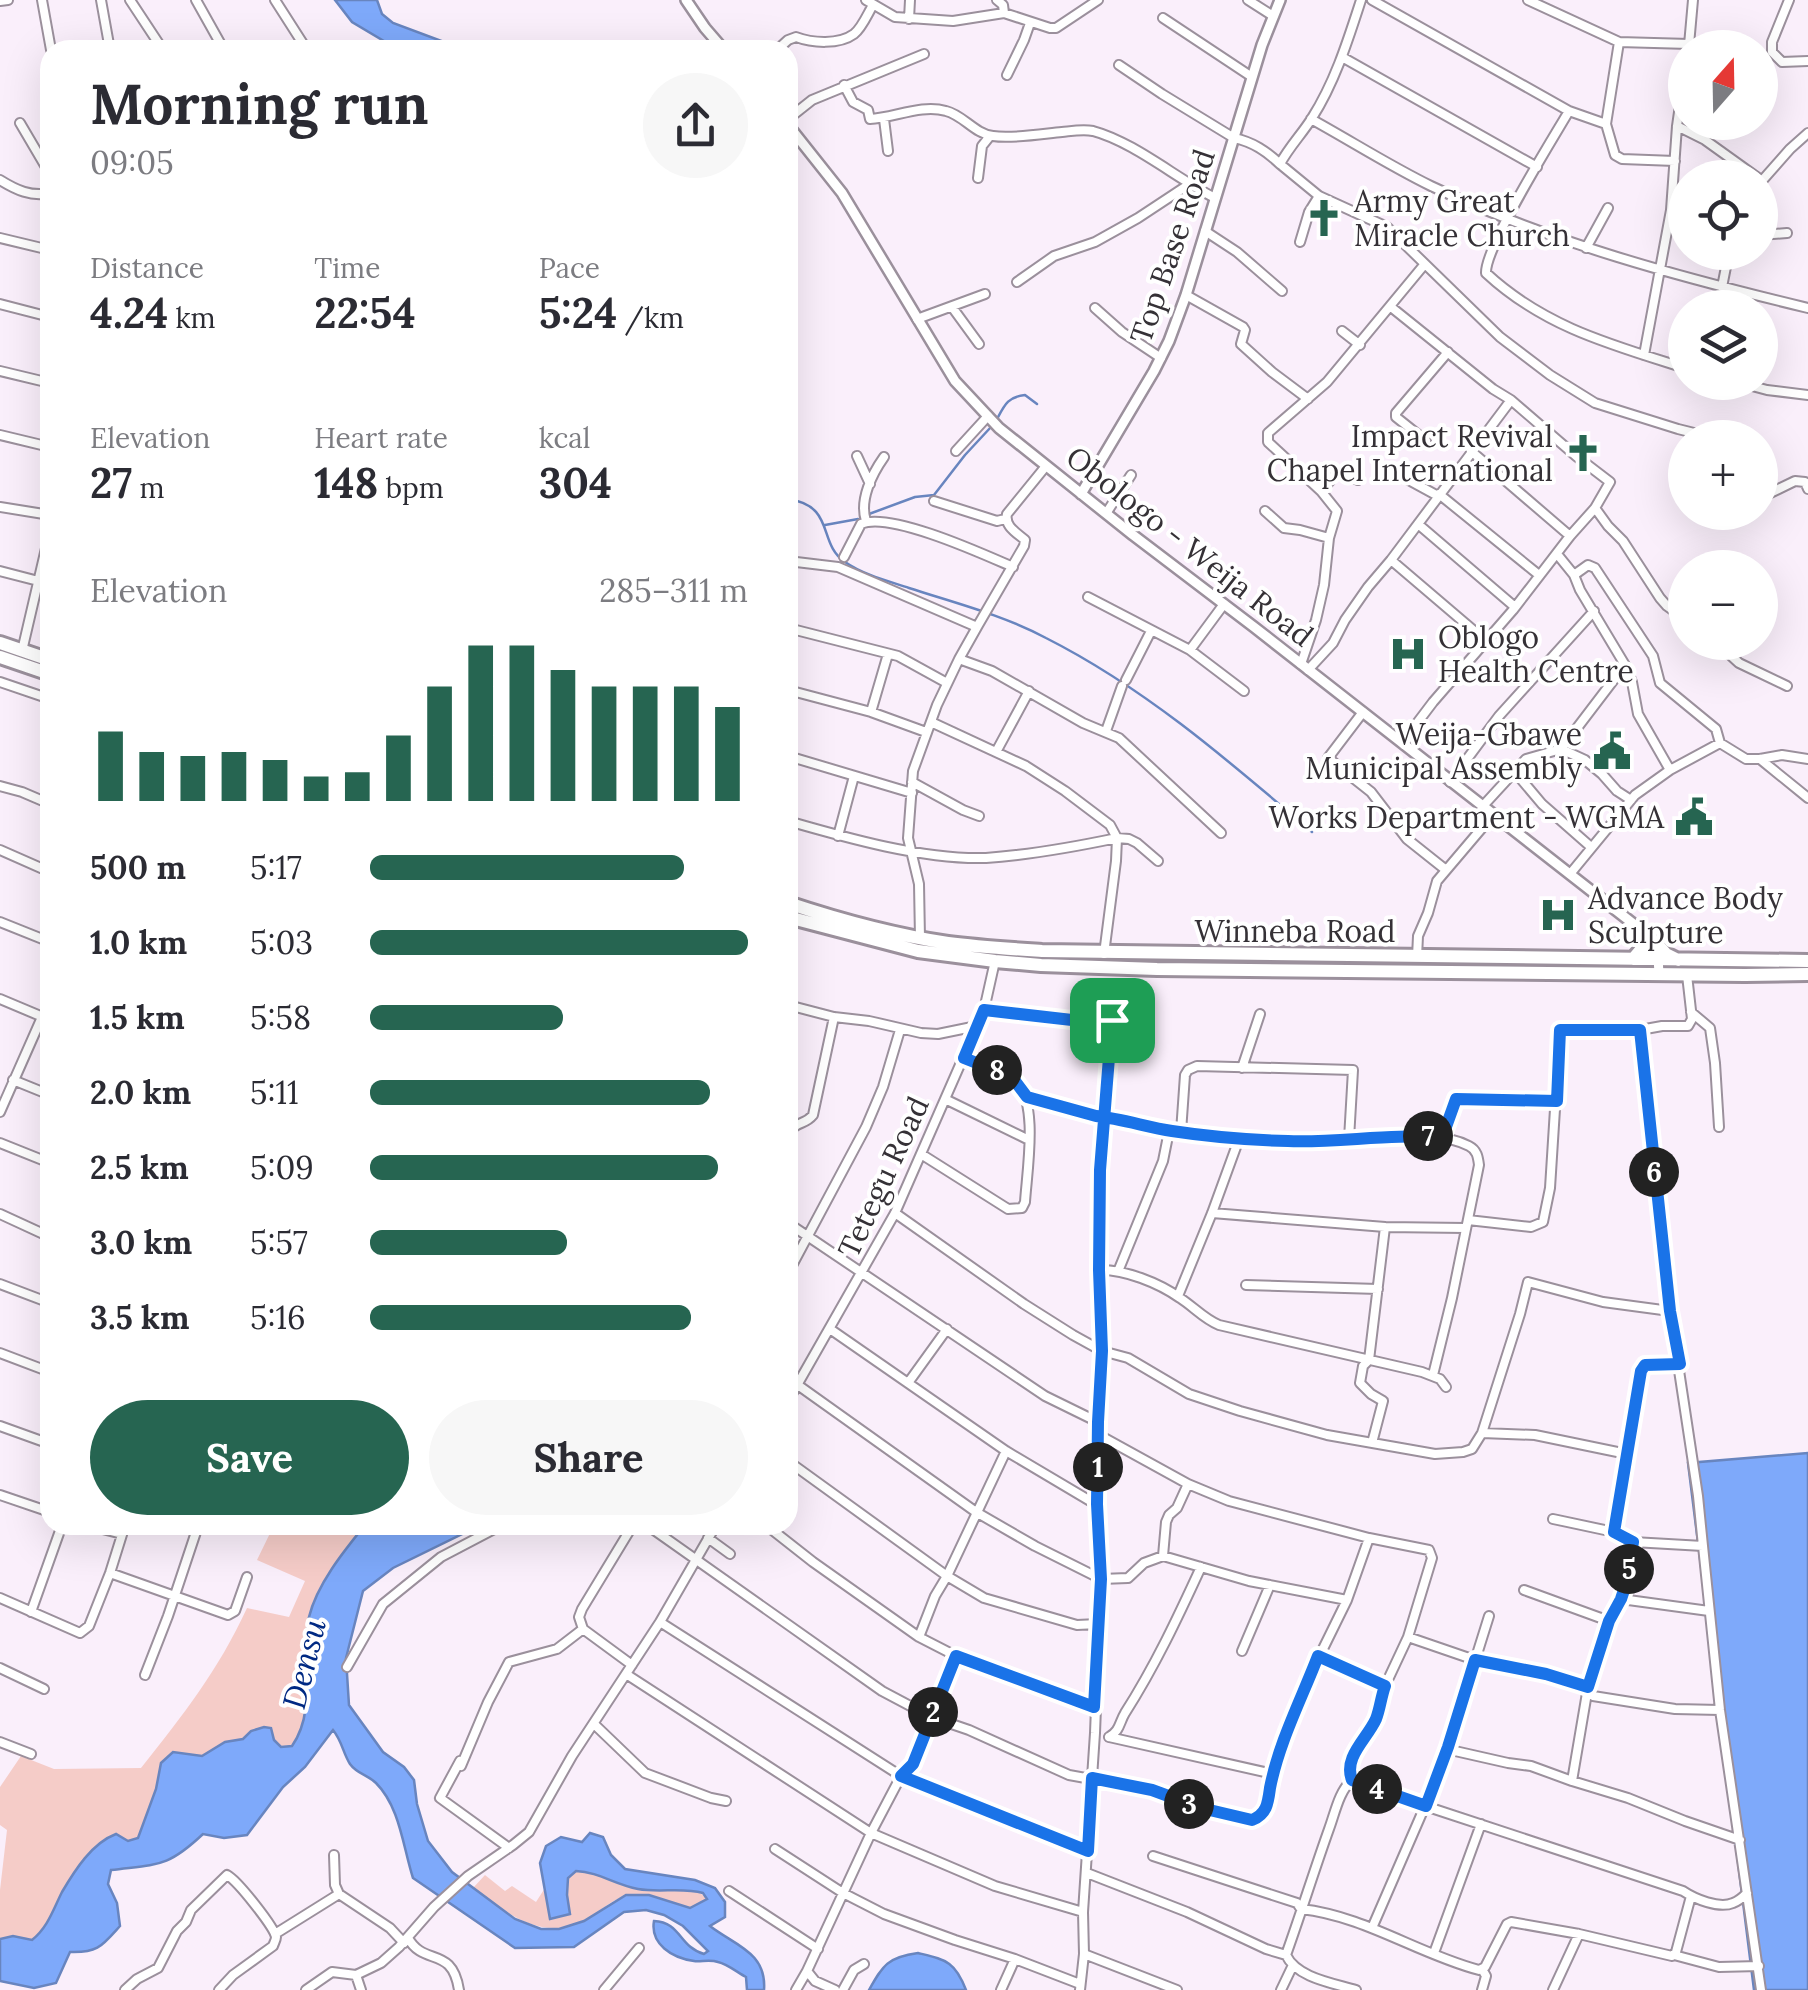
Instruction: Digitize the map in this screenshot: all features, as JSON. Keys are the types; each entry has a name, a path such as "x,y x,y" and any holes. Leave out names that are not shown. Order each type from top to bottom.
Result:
{"highway":[{"path":"0,644 40,657"},
{"path":"0,657 40,671"},
{"name":"Winneba Road","path":"798,906 920,938 988,947 1104,954 1417,957 1445,964 1808,974"},
{"name":"Winneba Road","path":"798,920 894,946 995,962 1139,968 1633,959 1654,967"},
{"path":"1633,959 1649,937 1684,968"},
{"name":"Winneba Road","path":"1684,968 1808,961"}],"street":[{"path":"0,1 8,0"},
{"path":"42,0 48,40"},
{"path":"101,0 108,40"},
{"path":"130,0 156,40"},
{"path":"196,0 218,40"},
{"path":"275,0 301,40"},
{"path":"686,0 715,40"},
{"path":"910,0 910,18"},
{"path":"997,0 1004,12"},
{"path":"788,40 796,37 808,42 834,41 855,33 869,2 895,17 954,21 1004,12 1056,28 1098,0"},
{"path":"1248,0 1273,16"},
{"name":"Top Base Road","path":"1082,494 1162,358 1186,295 1252,77 1280,0"},
{"path":"1280,164 1312,119 1342,57 1361,0"},
{"path":"1372,0 1569,111 1606,124"},
{"path":"1528,0 1620,42 1668,45"},
{"path":"1689,30 1692,0"},
{"path":"1790,0 1772,42 1772,52 1782,62 1808,61"},
{"path":"1163,18 1252,77"},
{"path":"1007,75 1030,23"},
{"path":"1620,42 1606,124 1616,157 1668,161"},
{"path":"798,113 804,104 844,85 924,54"},
{"path":"1342,57 1537,167"},
{"path":"1119,64 1234,138 1264,150 1318,196 1388,227 1500,338 1550,375 1595,403 1668,426"},
{"path":"844,85 853,102 868,110 870,119 939,109 962,117 990,136 1094,132 1134,150 1216,198"},
{"path":"1569,111 1508,219 1486,262 1486,273 1532,308 1573,331 1668,363"},
{"path":"884,119 888,151"},
{"path":"1312,119 1428,184 1508,219 1660,271 1808,308"},
{"path":"20,122 40,157"},
{"path":"1778,161 1808,134"},
{"path":"978,178 982,146 990,136"},
{"name":"Obologo - Weija Road","path":"798,138 842,193 956,381 988,416 1133,536 1649,937"},
{"path":"1706,140 1733,160"},
{"path":"0,180 16,190 40,196"},
{"path":"1017,282 1054,256 1095,242 1188,185"},
{"path":"1300,242 1308,212 1318,196"},
{"path":"1586,248 1608,208"},
{"path":"1644,355 1668,227"},
{"path":"1205,231 1282,291"},
{"path":"1778,234 1787,233"},
{"path":"0,238 40,248"},
{"path":"1305,667 1337,512 1266,437 1327,382 1424,264"},
{"path":"1722,287 1726,270"},
{"path":"917,319 985,294"},
{"path":"1186,295 1243,327 1240,344 1308,399"},
{"path":"0,304 40,314"},
{"path":"952,306 979,344"},
{"path":"1391,306 1610,482 1595,508 1402,742"},
{"path":"1096,308 1122,332 1162,358"},
{"path":"1342,331 1360,345"},
{"path":"1426,442 1396,413 1448,352"},
{"path":"0,372 40,381"},
{"path":"1778,391 1808,395"},
{"path":"1305,667 1333,643 1345,620 1512,400"},
{"path":"956,451 988,416"},
{"path":"0,435 40,445"},
{"path":"1471,451 1570,536"},
{"path":"858,456 870,484"},
{"path":"866,521 863,506 875,470 884,457"},
{"path":"920,938 919,884 908,821 913,771 958,659 1022,551 1025,540 1008,525 1007,514 1046,466"},
{"path":"1321,491 1339,471 1358,480"},
{"path":"1107,512 1132,475"},
{"path":"1406,478 1439,495 1540,574"},
{"path":"1778,489 1795,481 1806,482 1808,489"},
{"path":"934,502 996,521 1006,519"},
{"path":"0,507 40,513"},
{"path":"1595,508 1668,607"},
{"path":"1265,511 1284,528 1329,538"},
{"path":"844,556 866,521"},
{"path":"866,521 916,529 1013,566"},
{"path":"1418,524 1515,607"},
{"path":"1557,554 1574,575 1625,665 1638,714 1670,770"},
{"path":"1391,560 1486,642"},
{"path":"798,562 838,567 977,627"},
{"path":"1574,575 1588,566 1595,568 1652,656 1660,684 1716,729 1720,743 1740,756 1760,760 1782,755 1808,759"},
{"path":"0,571 39,580"},
{"path":"22,651 40,576"},
{"path":"1088,597 1190,650 1244,690"},
{"path":"1190,650 1224,604"},
{"path":"1450,782 1499,716 1594,611"},
{"path":"798,631 908,660 947,683"},
{"path":"1106,732 1124,682 1151,631"},
{"path":"871,712 888,654"},
{"path":"958,659 992,671 1083,723 1120,738 1221,833"},
{"path":"1737,660 1788,686"},
{"path":"1561,750 1625,665"},
{"path":"0,682 40,696"},
{"path":"996,752 1028,691"},
{"path":"798,693 926,732"},
{"path":"1362,712 1328,758 1371,792 1408,839 1446,870"},
{"path":"931,722 1016,760 1110,825 1116,838 1115,876 1104,954"},
{"path":"1570,874 1630,800 1670,770 1720,743"},
{"path":"1482,806 1526,759 1561,750 1585,760 1630,800"},
{"path":"798,759 912,793"},
{"path":"1760,760 1808,798"},
{"path":"1515,772 1542,804 1591,847"},
{"path":"838,836 854,776"},
{"path":"912,782 979,816"},
{"path":"0,786 40,800"},
{"path":"1417,957 1418,936 1435,886 1492,815"},
{"path":"798,824 911,850 983,858 1129,839 1158,862"},
{"path":"0,850 40,868"},
{"path":"1,925 40,939"},
{"path":"1649,937 1654,967"},
{"name":"Tetegu Road","path":"798,1384 894,1213 984,1010 995,962"},
{"path":"1212,1214 1385,1227 1531,1227 1543,1222 1549,1200 1560,1030 1688,1026 1692,1020 1684,968"},
{"path":"0,999 40,1016"},
{"path":"798,1008 938,1034 977,1026"},
{"path":"775,1850 884,1914 1015,1959 1080,1987 1101,1579 1097,1504 1102,1351 1100,1170 1113,1021 984,1010"},
{"path":"1691,1012 1710,1028 1720,1127"},
{"path":"1242,1068 1260,1014"},
{"path":"798,1123 814,1115 834,1017"},
{"path":"0,1112 40,1029"},
{"path":"798,1253 866,1127 900,1030"},
{"path":"1640,1030 1670,1311 1698,1496 1720,1710 1761,1990"},
{"path":"920,1154 1008,1208 1022,1208 1026,1202 1027,1097 1012,1077 964,1058"},
{"path":"1181,1132 1185,1075 1198,1066 1353,1070 1349,1140"},
{"path":"13,1080 40,1091"},
{"path":"1027,1097 1170,1131 1240,1139 1349,1140 1410,1134 1469,1146 1478,1156 1479,1165 1433,1375"},
{"path":"945,1099 1029,1140"},
{"path":"1442,1138 1456,1099 1557,1101"},
{"path":"1119,1269 1163,1161 1170,1131"},
{"path":"1178,1296 1240,1139"},
{"path":"0,1142 40,1159"},
{"path":"894,1213 1024,1304 1102,1351 1122,1355 1184,1392 1326,1435 1435,1454 1472,1449 1482,1433 1528,1282 1603,1302 1670,1311"},
{"path":"0,1214 40,1233"},
{"path":"1372,1443 1382,1401 1360,1383 1363,1366 1369,1360 1385,1227"},
{"path":"798,1231 1050,1399 1098,1422"},
{"path":"1099,1270 1119,1269 1178,1296 1219,1325 1433,1375 1446,1388"},
{"path":"0,1284 40,1298"},
{"path":"1246,1285 1378,1289"},
{"path":"830,1329 1006,1451 1097,1504"},
{"path":"908,1383 946,1330"},
{"path":"0,1353 40,1368"},
{"path":"1614,1532 1642,1367 1680,1364"},
{"path":"798,1384 976,1512 1101,1579 1128,1578 1144,1563 1163,1556 1270,1586 1347,1600"},
{"path":"0,1426 40,1440"},
{"path":"1482,1433 1535,1435 1627,1454"},
{"path":"1099,1435 1188,1484 1253,1508 1425,1548 1432,1554 1408,1637 1385,1686 1377,1717 1351,1759 1352,1780"},
{"path":"919,1636 934,1596 1006,1451"},
{"path":"798,1468 946,1576 984,1598 1077,1625 1098,1624"},
{"path":"1163,1556 1166,1522 1188,1484"},
{"path":"0,1496 40,1509"},
{"path":"1553,1520 1614,1532 1633,1542 1702,1546"},
{"path":"31,1612 58,1535"},
{"path":"0,1598 80,1633 89,1626 122,1535"},
{"path":"146,1675 195,1535"},
{"path":"347,1667 383,1604 441,1557 483,1535"},
{"path":"627,1535 582,1609 579,1624 629,1669 871,1833 996,1886 1084,1912"},
{"path":"662,1535 882,1691 931,1717 1069,1775 1152,1790 1201,1808 1252,1820 1266,1808 1292,1718 1347,1600 1369,1538"},
{"path":"306,1990 332,1972 356,1976 390,1956 468,1876 522,1839 534,1826 572,1756 660,1622 710,1535"},
{"path":"779,1535 919,1636 956,1656 1094,1707"},
{"path":"708,1538 730,1554"},
{"path":"1572,1781 1588,1687 1609,1621 1621,1599 1633,1542"},
{"path":"1108,1737 1118,1730 1152,1672 1201,1567"},
{"path":"110,1573 228,1615 236,1612 247,1577"},
{"path":"1242,1651 1270,1586"},
{"path":"1524,1590 1609,1621"},
{"path":"1621,1599 1709,1611"},
{"path":"1372,1928 1448,1747 1488,1616"},
{"path":"660,1622 901,1776 1088,1851"},
{"path":"509,1848 442,1802 442,1793 461,1764 509,1662 557,1649 583,1629"},
{"path":"1408,1637 1475,1660 1588,1687 1592,1696 1604,1699 1675,1710 1720,1710"},
{"path":"796,1990 871,1833 901,1776 913,1764 956,1656"},
{"path":"1318,1656 1385,1686"},
{"path":"0,1668 44,1689"},
{"path":"594,1724 646,1773 726,1801"},
{"path":"1094,1733 1273,1774"},
{"path":"0,1742 31,1754"},
{"path":"1448,1747 1508,1764 1531,1766 1740,1840"},
{"path":"1352,1780 1721,1905 1732,1904 1747,1893"},
{"path":"1286,1955 1344,1790 1352,1780"},
{"path":"1434,1953 1482,1824"},
{"path":"334,1854 339,1894 422,1954 443,1958 457,1978 459,1990"},
{"path":"1153,1856 1297,1903 1302,1909 1326,1912 1372,1928 1475,1969 1482,1969 1488,1962 1506,1924 1511,1922 1719,1967 1759,1966"},
{"path":"1087,1873 1286,1955 1292,1966 1356,1990"},
{"path":"125,1990 137,1978 158,1968 191,1910 227,1875 256,1904 276,1934 274,1946 219,1990"},
{"path":"730,1891 818,1949"},
{"path":"276,1934 339,1894"},
{"path":"1674,1955 1691,1896"},
{"path":"1552,1990 1578,1934"},
{"path":"604,1990 639,1948"},
{"path":"1084,1954 1177,1990"},
{"path":"1001,1990 1015,1959"},
{"path":"843,1990 854,1970 864,1964"},
{"path":"1281,1990 1292,1966"},
{"path":"1482,1969 1486,1976 1482,1990"},
{"path":"807,1971 815,1981 835,1990"},
{"path":"356,1976 361,1990"}],"shaded area":[{"path":"269,1535 357,1535 345,1551 306,1645 302,1732 292,1746 281,1747 251,1731 243,1739 225,1742 202,1756 173,1752 161,1763 138,1838 128,1841 116,1834 87,1855 53,1914 32,1940 13,1936 0,1939 0,1890 7,1830 0,1825 0,1787 21,1756 54,1769 141,1768 212,1672 247,1608 289,1617 305,1581 257,1560"},
{"path":"576,1871 644,1890 690,1890 707,1899 691,1908 654,1897 624,1896 584,1921 553,1928 524,1921 473,1888 485,1875 505,1891 512,1886 536,1902 545,1888 551,1919 570,1913 568,1877"}],"water":[{"path":"335,0 377,0 382,14 393,23 439,40 382,40 352,22"},
{"path":"1808,1453 1808,1990 1754,1990 1688,1463"},
{"path":"357,1535 460,1535 393,1568 363,1591 346,1658 349,1705 383,1752 414,1780 428,1841 452,1872 515,1919 541,1929 559,1929 584,1921 626,1895 649,1895 690,1908 707,1899 695,1891 638,1889 576,1871 568,1878 570,1914 550,1919 540,1863 546,1846 561,1837 582,1842 590,1833 603,1837 611,1855 625,1869 695,1880 715,1888 725,1902 725,1917 710,1926 755,1958 764,1977 764,1990 747,1990 746,1977 721,1963 694,1961 664,1949 655,1937 654,1921 670,1926 696,1951 708,1951 683,1926 646,1910 624,1912 574,1947 515,1948 413,1878 390,1804 376,1783 350,1764 333,1730 247,1835 224,1838 203,1834 170,1859 111,1870 108,1884 117,1903 120,1926 99,1947 70,1952 56,1983 34,1988 0,1981 0,1939 13,1936 32,1940 46,1924 78,1866 92,1851 116,1834 128,1841 138,1838 161,1763 173,1752 202,1756 264,1727 271,1728 281,1747 292,1746 304,1716 309,1617 332,1568"},
{"path":"918,1953 948,1963 966,1990 869,1990 887,1964"}],"waterway":[{"path":"997,419 1015,397 1025,395 1037,404"},
{"path":"869,514 915,497 934,495 991,427"},
{"path":"798,502 820,517 836,554 852,567 1013,623 1082,658 1152,703 1312,832"},
{"path":"825,525 858,519"}],"place":[{"name":"Army Great Miracle Church","path":"1324,218"},
{"name":"Impact Revival Chapel International","path":"1583,453"},
{"name":"Oblogo Health Centre","path":"1408,654"},
{"name":"Weija-Gbawe Municipal Assembly","path":"1612,751"},
{"name":"Works Department - WGMA","path":"1694,817"},
{"name":"Advance Body Sculpture","path":"1558,915"}],"route":[{"path":"1112,1020 1106,1016 1072,1020 984,1010 964,1058 1005,1072 1018,1082 1027,1097 1096,1116 1105,1117 1142,1124 1170,1131 1294,1141 1410,1134 1442,1138 1456,1099 1557,1101 1560,1030 1640,1030 1670,1311 1680,1364 1645,1365 1641,1371 1614,1532 1633,1542 1626,1584 1609,1621 1588,1687 1475,1660 1426,1806 1352,1780 1351,1759 1377,1717 1385,1686 1318,1656 1292,1718 1266,1808 1252,1820 1201,1808 1152,1790 1092,1778 1088,1851 901,1776 913,1764 956,1656 1094,1707 1101,1579 1097,1504 1102,1351 1100,1170 1105,1117 1112,1042 1112,1020"}],"water label":[{"name":"Densu","path":"304,1664"}]}
